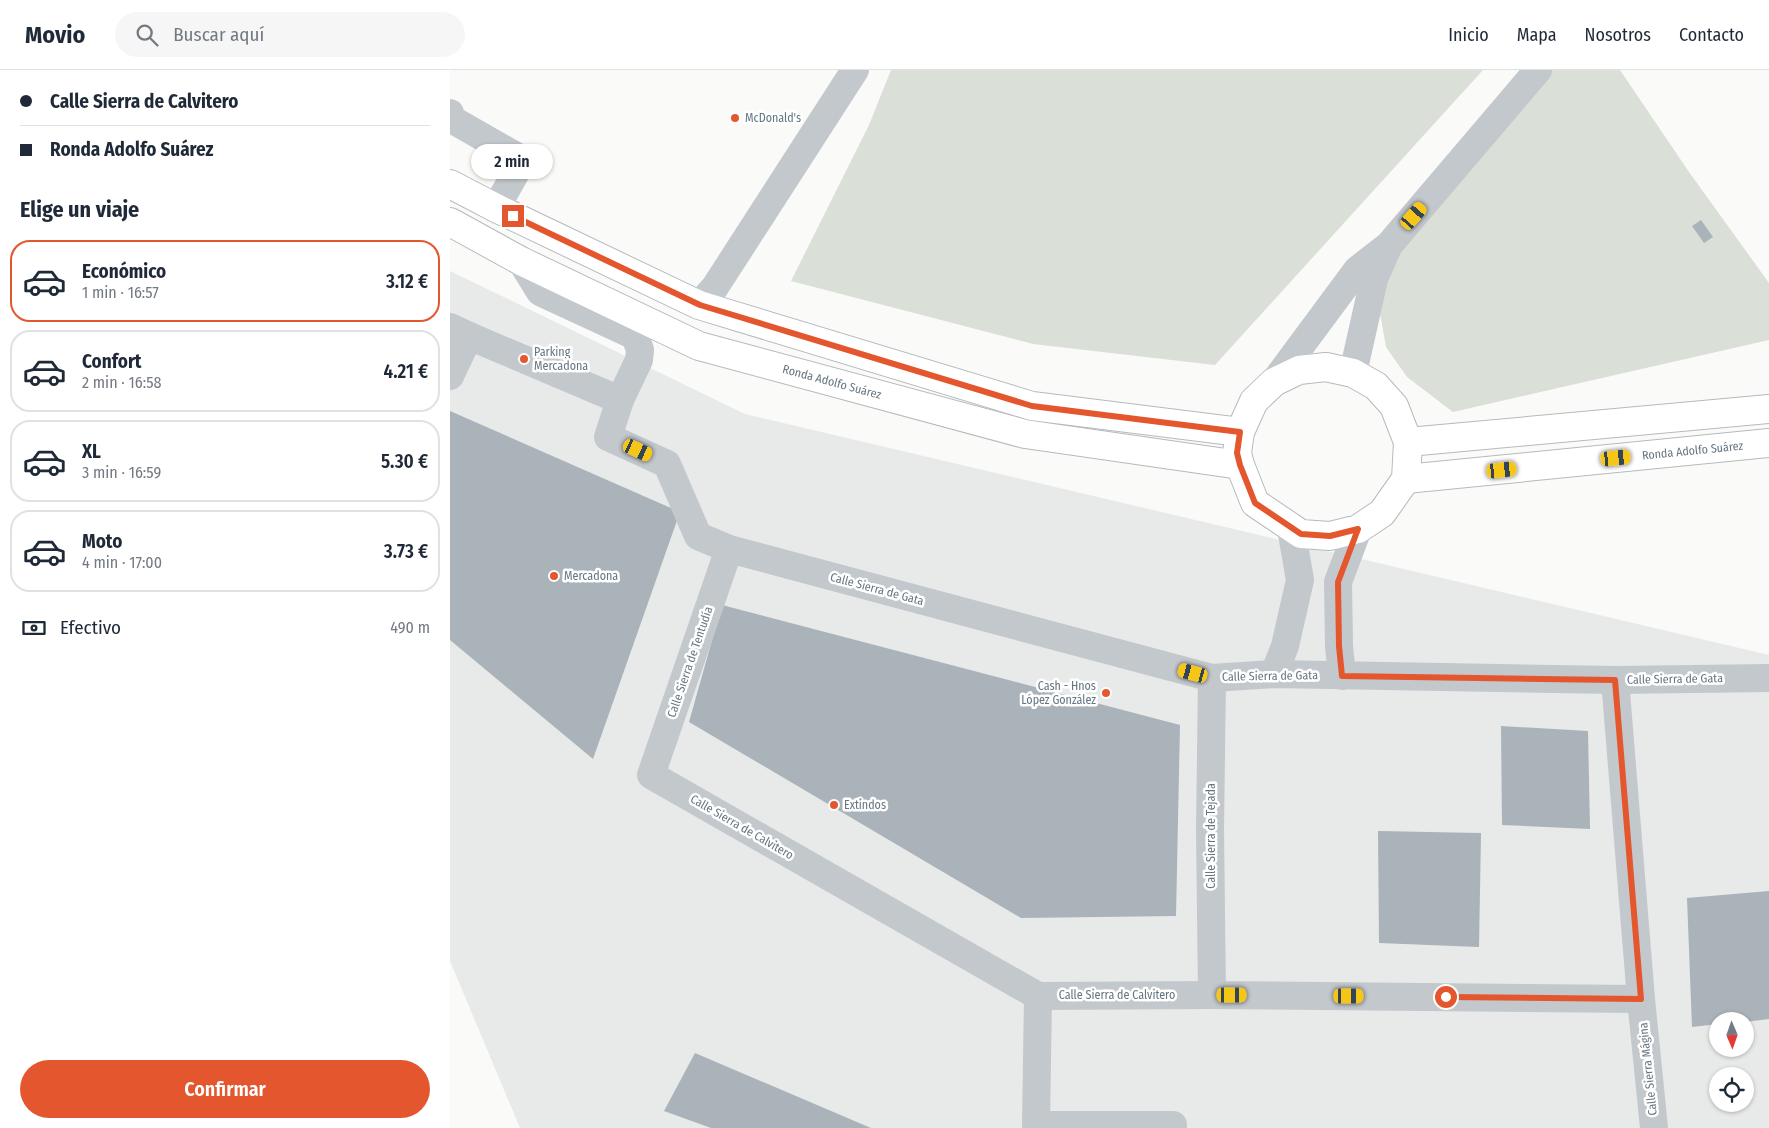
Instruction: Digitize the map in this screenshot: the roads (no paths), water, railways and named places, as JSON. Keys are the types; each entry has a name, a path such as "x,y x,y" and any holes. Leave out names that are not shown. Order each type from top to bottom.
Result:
{"main road":[{"path":"450,184 496,208 700,305 1032,406 1240,432"},
{"name":"Ronda Adolfo Suárez","path":"450,222 521,261 698,346 1025,434 1240,465"},
{"path":"1326,367 1353,373 1376,386 1394,406 1408,442 1406,479 1382,513 1358,529 1330,536 1301,534 1255,503 1237,453 1240,432 1254,401 1274,382 1299,370 1326,367"},
{"path":"1408,442 1769,409"},
{"name":"Ronda Adolfo Suárez","path":"1406,479 1769,443"}],"street":[{"path":"700,305 715,287 855,70"},
{"path":"1274,382 1357,270 1389,245 1538,70"},
{"path":"450,113 451,119 523,160 496,208"},
{"path":"1353,373 1374,279 1389,245"},
{"path":"450,376 460,332 620,400 639,360 640,350 635,336 540,292 521,261"},
{"name":"Calle Sierra de Gata","path":"620,400 608,437 666,464 698,536 729,549 1212,678 1274,674 1615,680 1769,678"},
{"path":"1274,674 1285,646 1300,580 1291,528"},
{"path":"1342,676 1339,646 1338,582 1358,529"},
{"name":"Calle Sierra de Tentudía","path":"651,775 729,549"},
{"name":"Calle Sierra de Tejada","path":"1212,678 1210,829 1212,995"},
{"name":"Calle Sierra Mágina","path":"1615,680 1641,999 1654,1128"},
{"name":"Calle Sierra de Calvitero","path":"651,775 1038,996 1212,995 1641,999"},
{"path":"1038,996 1036,1125 1173,1126"}],"place":[{"name":"McDonald's","path":"735,118"},
{"name":"Parking Mercadona","path":"524,359"},
{"name":"Mercadona","path":"554,576"},
{"name":"Cash - Hnos López González","path":"1106,693"},
{"name":"Extindos","path":"834,805"}]}
